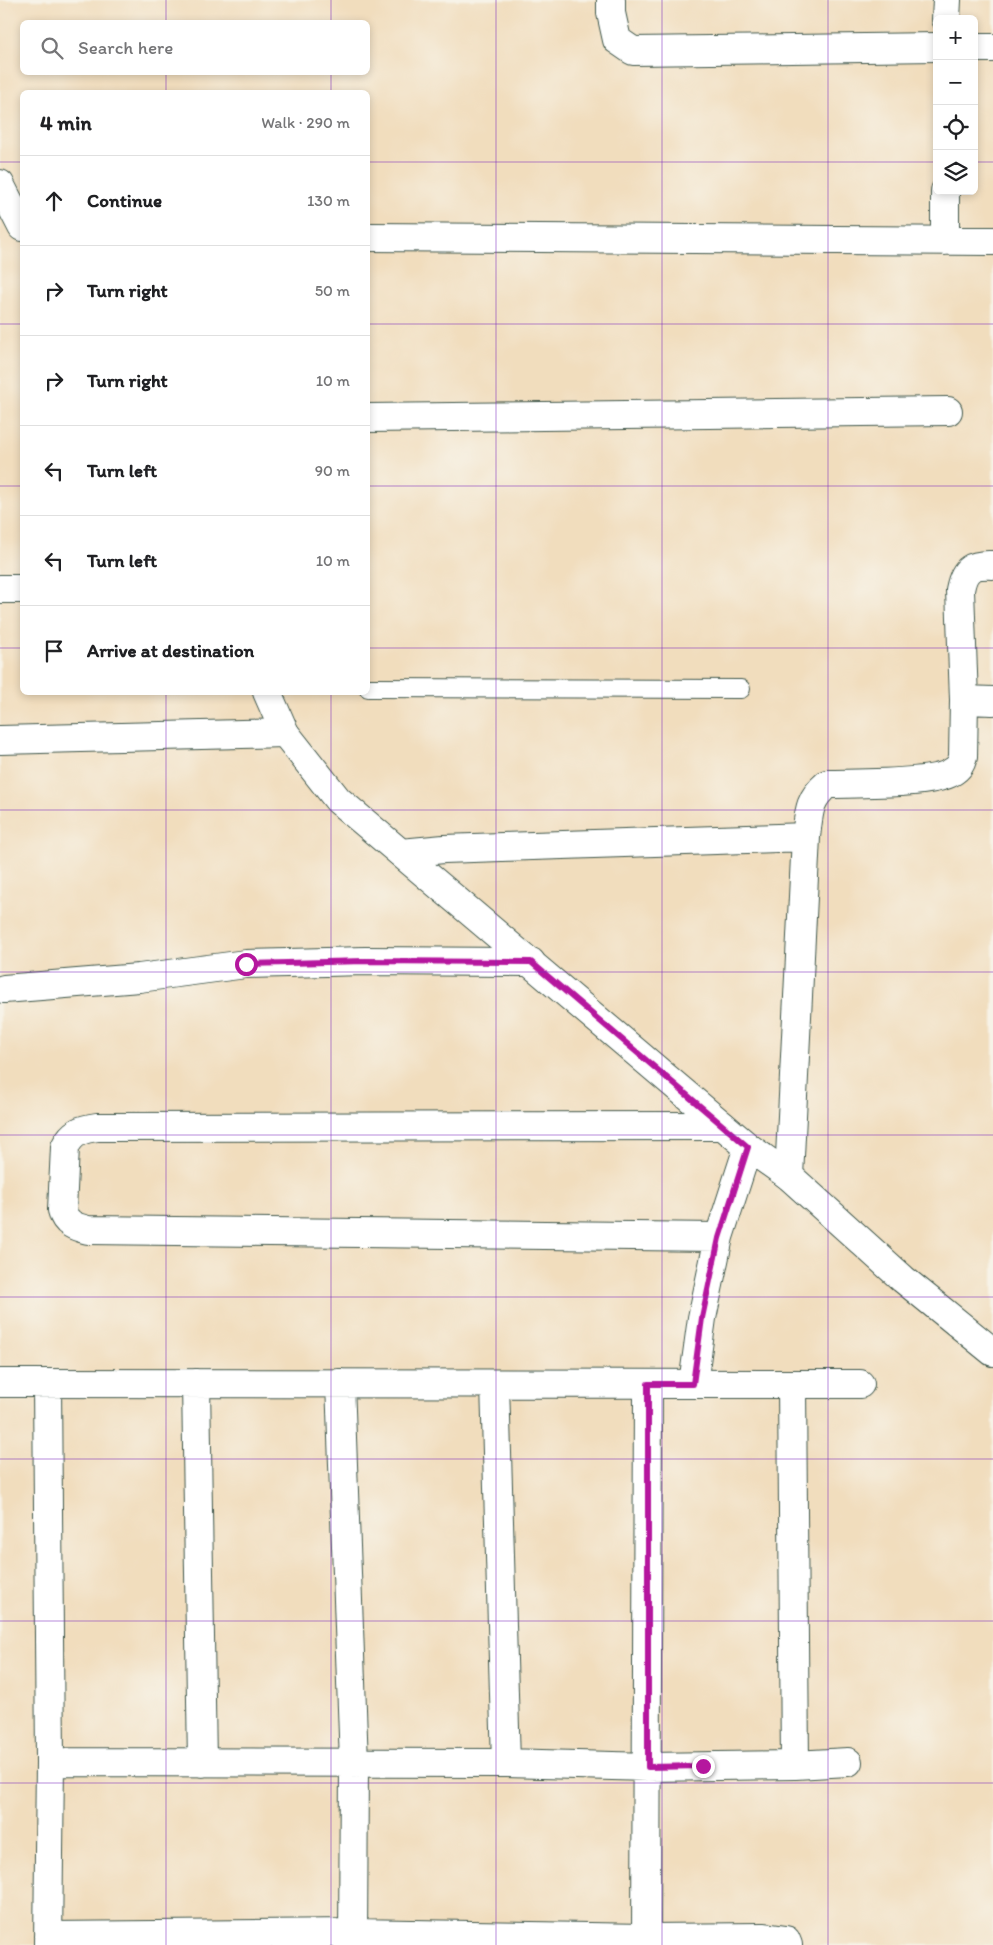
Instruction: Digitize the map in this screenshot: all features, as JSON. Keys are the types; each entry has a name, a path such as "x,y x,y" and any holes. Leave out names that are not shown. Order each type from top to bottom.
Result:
{"street":[{"path":"611,0 610,13 617,40 633,51 933,48"},
{"path":"946,15 947,0"},
{"path":"978,48 993,48"},
{"path":"0,184 20,223"},
{"path":"944,241 945,195"},
{"path":"370,237 993,242"},
{"path":"370,418 948,412"},
{"path":"789,1176 806,837 810,805 818,792 827,784 932,780 951,773 960,766 963,757 964,700 960,590 963,577 972,567 993,565"},
{"path":"0,589 20,589"},
{"path":"268,695 285,733 338,800 748,1147 789,1176 903,1279 993,1352"},
{"path":"964,700 993,701"},
{"path":"0,740 285,733"},
{"path":"401,853 444,849 806,837"},
{"path":"4,990 139,978 246,964 365,961 531,962"},
{"path":"719,1238 88,1230 74,1226 64,1218 62,1210 66,1147 70,1138 81,1129 724,1126"},
{"path":"693,1384 702,1318 719,1238 748,1147"},
{"path":"0,1383 860,1384"},
{"path":"47,1383 50,1762 48,1940 353,1939 646,1942 765,1936 786,1940 788,1945"},
{"path":"196,1383 202,1763"},
{"path":"340,1383 354,1763 353,1939"},
{"path":"495,1384 506,1763"},
{"path":"646,1942 648,1384"},
{"path":"792,1384 794,1765"},
{"path":"50,1762 506,1763 648,1767 794,1765 848,1762"}],"lane":[{"path":"370,688 741,689"}],"route":[{"path":"246,964 365,961 531,962 748,1147 719,1238 702,1318 693,1384 648,1384 648,1767 703,1766"}]}
